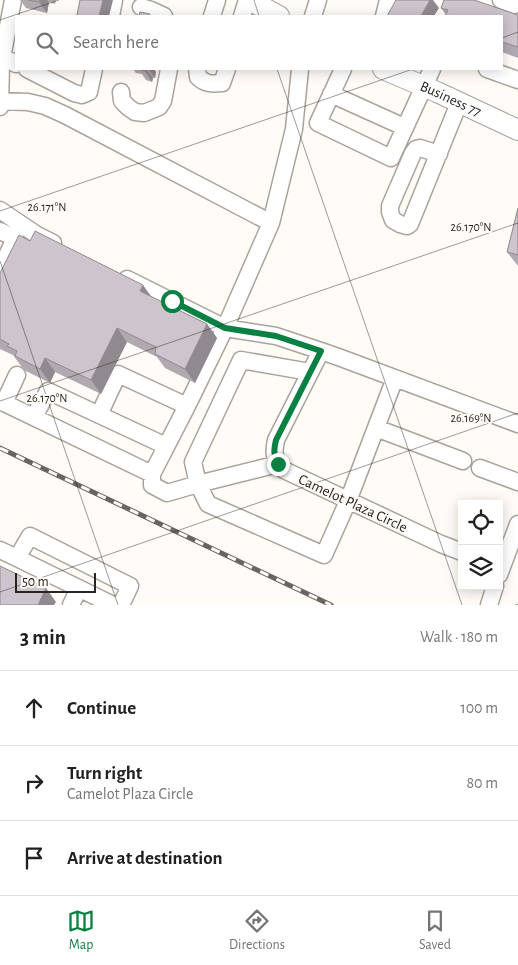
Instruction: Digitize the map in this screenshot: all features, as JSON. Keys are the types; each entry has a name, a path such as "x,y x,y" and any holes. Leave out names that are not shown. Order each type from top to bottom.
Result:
{"main road":[{"path":"251,4 277,15"},
{"name":"Business 77","path":"385,70 459,103 517,125"}],"street":[{"path":"0,108 1,63 6,58 13,0"},
{"path":"110,15 114,0"},
{"path":"116,15 119,0"},
{"path":"212,15 217,0"},
{"path":"313,15 318,0"},
{"path":"384,15 388,0"},
{"path":"141,7 162,15"},
{"path":"29,70 74,93 82,95 88,92 94,70"},
{"path":"74,93 81,92 87,70"},
{"path":"121,92 122,101 135,112 144,113 159,107 163,101 169,70"},
{"path":"197,70 198,77 202,81 212,84 222,83 227,70"},
{"path":"300,70 294,129 271,223 225,328 152,474 152,485 167,493 278,464 274,457 276,440 321,351"},
{"path":"343,70 318,123 391,158 432,70"},
{"path":"490,70 518,80"},
{"path":"331,94 404,127"},
{"path":"0,101 28,102 45,106 271,223"},
{"path":"439,154 420,148 416,149 413,153 390,206 393,220 409,226 439,154 459,103"},
{"path":"0,210 37,234 64,248"},
{"path":"0,231 15,238 0,271"},
{"path":"117,274 225,328 276,336 341,358 518,424"},
{"path":"310,372 241,360 193,462 198,484 208,504 324,556 348,500 395,378"},
{"path":"99,415 118,374 187,406"},
{"path":"17,375 2,402 152,474"},
{"path":"34,417 48,391 166,446"},
{"path":"376,428 463,461"},
{"name":"Camelot Plaza Circle","path":"278,464 284,470 294,475 458,550"},
{"path":"480,468 518,482"},
{"path":"503,562 518,524"},
{"path":"18,558 30,536 130,586 121,605"},
{"path":"0,550 113,605"},
{"path":"71,605 79,588"},
{"path":"489,605 494,590"}],"building":[{"path":"80,0 103,0 99,15 77,15"},
{"path":"396,0 430,0 422,15 388,15"},
{"path":"444,0 474,0 518,15 518,47 503,42 503,15 446,15 448,10 441,8"},
{"path":"140,12 150,14 150,15 139,15"},
{"path":"518,208 518,255 507,252"},
{"path":"35,231 143,285 140,291 207,324 185,369 155,354 156,347 117,328 91,380 45,358 40,369 15,356 17,351 7,346 9,344 0,339 0,273 19,235 30,241"},
{"path":"0,566 46,588 38,605 0,605"}],"railway":[{"path":"0,448 331,605"}],"route":[{"path":"172,301 225,328 276,336 321,351 276,440 274,457 278,464"}]}
